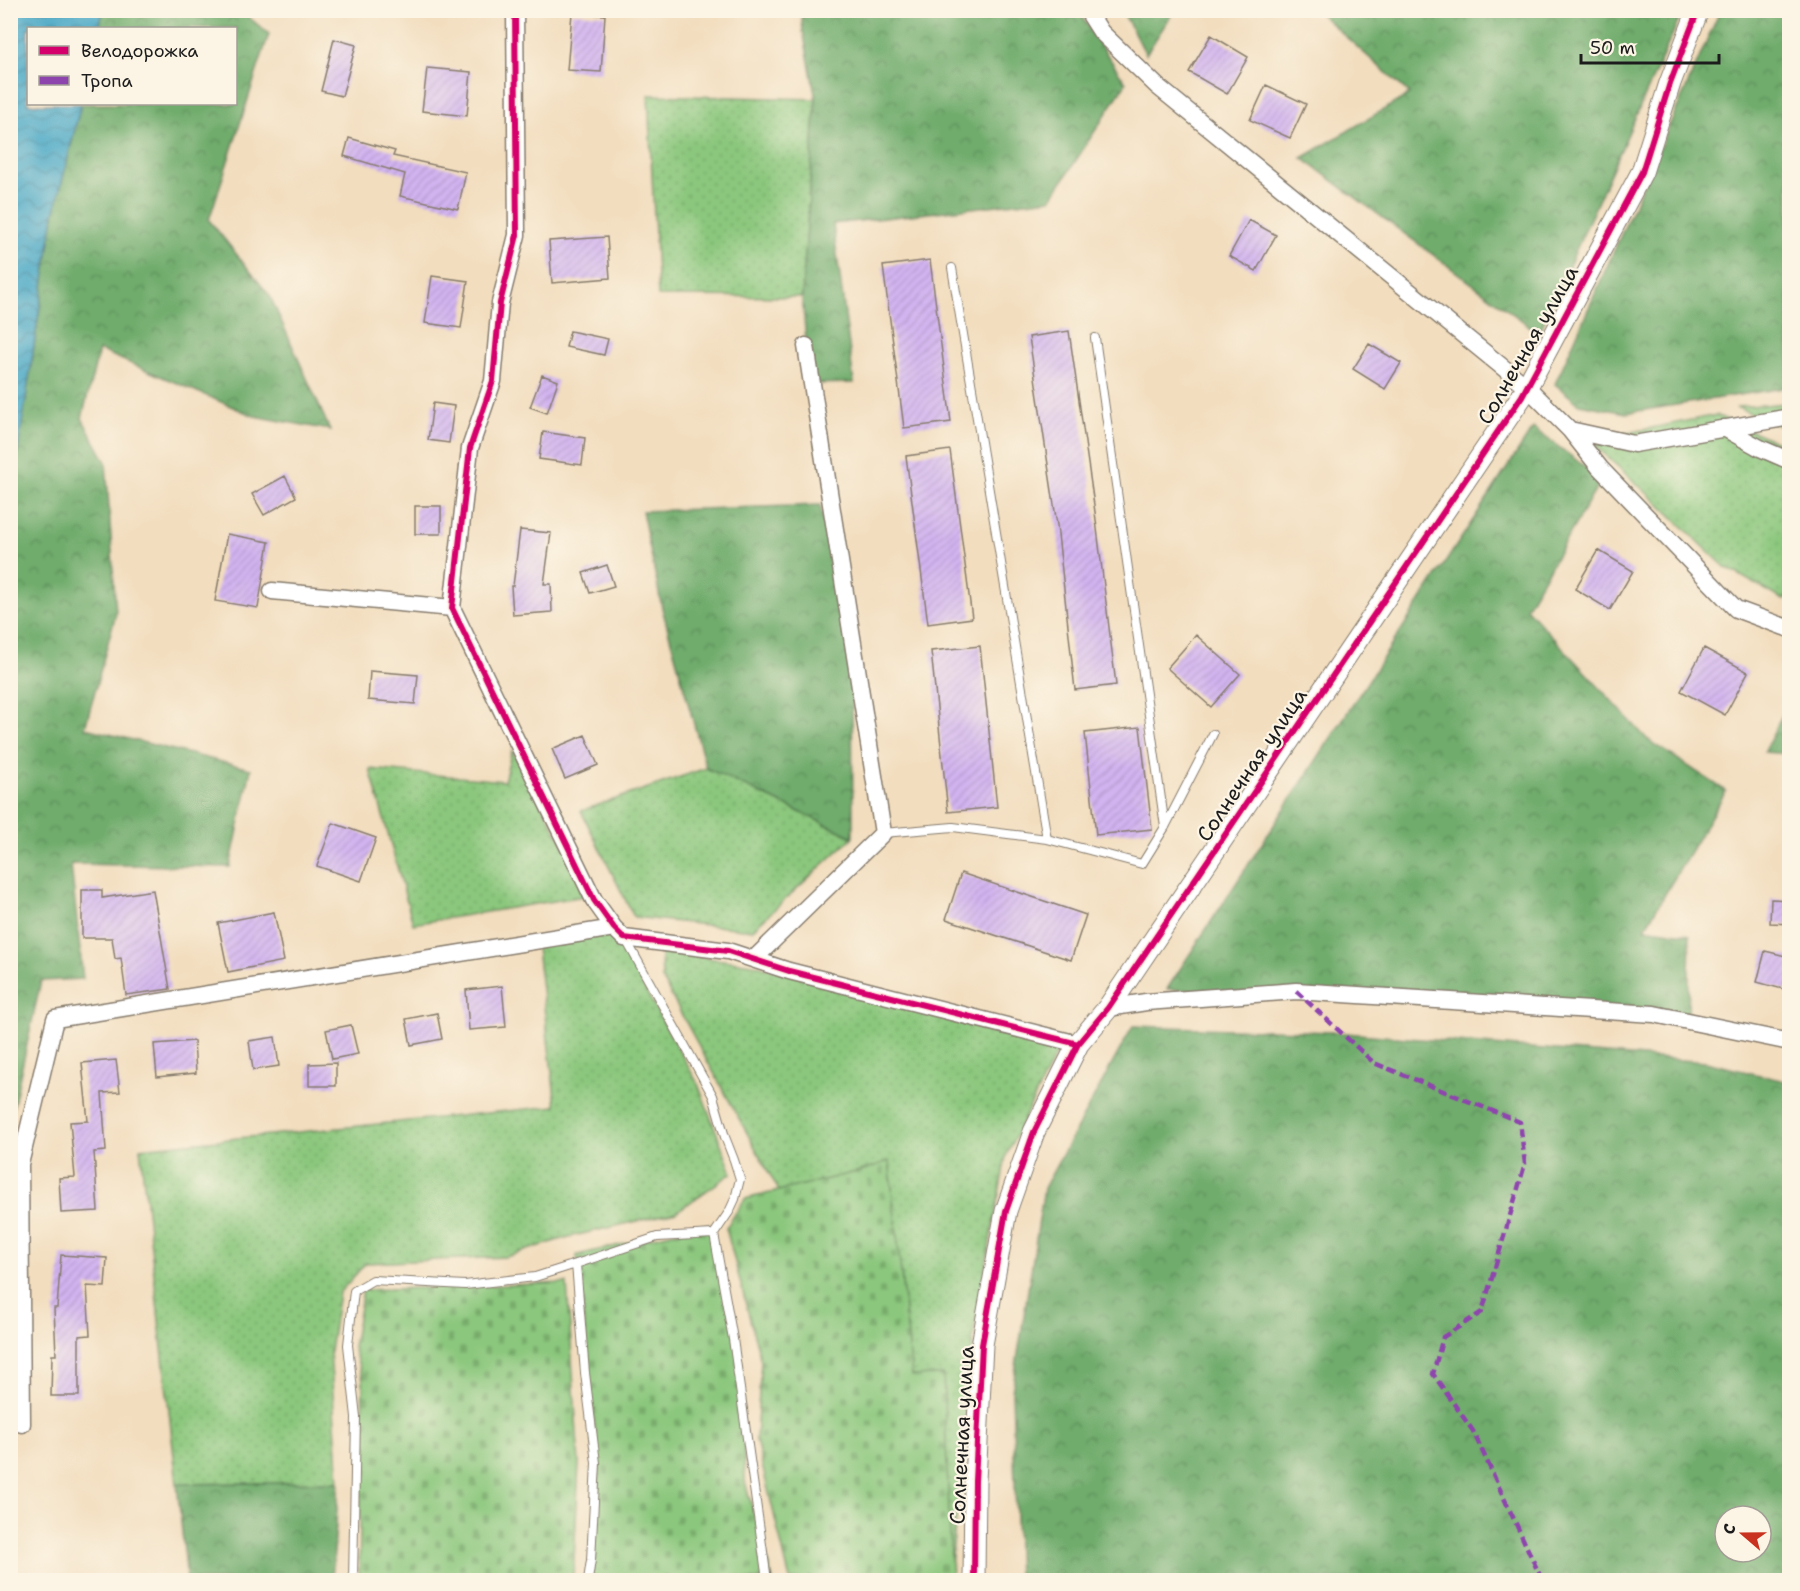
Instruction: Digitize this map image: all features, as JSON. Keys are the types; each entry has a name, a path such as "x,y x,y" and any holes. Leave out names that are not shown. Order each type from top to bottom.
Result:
{"street":[{"path":"515,10 517,235 500,303 493,381 470,448 452,608 594,900 619,933"},
{"path":"1087,10 1101,32 1157,86 1527,387 1570,430 1600,468 1736,609 1790,629"},
{"name":"Солнечная улица","path":"974,1581 975,1481 982,1345 1006,1211 1034,1132 1078,1044 1108,1008 1527,387 1642,172 1670,83 1698,10"},
{"path":"754,959 883,833 806,346"},
{"path":"1570,430 1634,444 1790,417"},
{"path":"1724,428 1790,461"},
{"path":"272,591 452,608"},
{"path":"22,1424 20,1164 55,1019 619,933 728,951 789,971 1078,1044"},
{"path":"1108,1008 1146,1002 1296,991 1654,1014 1790,1042"}],"lane":[{"path":"952,268 1047,839"},
{"path":"1095,338 1166,827"},
{"path":"883,833 953,827 1047,839 1142,864 1166,827 1213,734"},
{"path":"619,933 713,1096 740,1179 729,1212 714,1234 734,1339 767,1581"},
{"path":"353,1581 356,1417 348,1345 354,1291 373,1280 465,1285 535,1278 657,1237 714,1234"},
{"path":"576,1264 585,1373 596,1463 588,1581"}],"green space":[{"path":"1677,10 1682,13 1539,333 1302,158 1410,94 1317,11"},
{"path":"103,11 241,11 269,34 209,220 270,296 330,430 254,416 99,350 82,418 106,462 116,613 85,728 251,769 230,867 71,864 83,979 41,981 11,1117 11,496 54,215 81,105 237,105 237,27 99,27"},
{"path":"801,11 1078,11 1126,83 1051,199 833,224 854,383 810,384 802,297 816,99"},
{"path":"1122,11 1174,11 1146,54"},
{"path":"1720,11 1789,11 1789,387 1626,413 1579,404 1555,384"},
{"path":"648,95 816,99 802,297 658,296"},
{"path":"1789,403 1789,430 1736,407"},
{"path":"1716,415 1789,447 1789,596 1784,600 1725,567 1564,418 1617,435"},
{"path":"1533,428 1602,479 1526,608 1647,739 1726,791 1645,928 1690,935 1688,1017 1167,989"},
{"path":"820,505 852,661 853,837 706,768 662,608 642,511"},
{"path":"1789,702 1789,754 1764,752"},
{"path":"512,750 591,895 413,924 370,769 504,781"},
{"path":"706,768 853,837 752,930 634,917 581,811"},
{"path":"611,929 698,1084 732,1173 676,1212 565,1238 506,1257 366,1263 339,1293 330,1351 339,1482 177,1484 140,1148 556,1106 536,940"},
{"path":"661,952 753,964 1059,1047 1006,1156 974,1329 951,1567 943,1375 912,1376 889,1162 779,1191 662,979"},
{"path":"1133,1026 1333,1032 1706,1062 1789,1082 1789,1580 1018,1580 1012,1392 1044,1188"},
{"path":"889,1161 912,1376 943,1375 952,1580 790,1580 756,1440 761,1361 726,1228 745,1199 861,1171"},
{"path":"710,1224 741,1364 745,1482 773,1580 591,1580 599,1469 577,1255"},
{"path":"567,1283 579,1464 573,1580 359,1580 363,1379 353,1347 363,1290"},
{"path":"339,1482 332,1580 187,1580 177,1484"}],"water":[{"path":"11,10 103,11 99,27 27,27 27,105 81,105 54,215 11,496"}],"building":[{"path":"572,13 605,15 601,72 567,70"},
{"path":"1211,35 1248,57 1227,94 1189,72"},
{"path":"334,39 356,45 342,96 321,91"},
{"path":"427,68 471,72 467,116 422,111"},
{"path":"1266,85 1306,104 1290,138 1250,120"},
{"path":"349,138 395,151 393,156 466,172 458,209 400,196 405,174 344,156"},
{"path":"1249,220 1276,235 1256,271 1229,256"},
{"path":"607,237 610,278 552,283 549,241"},
{"path":"930,260 951,422 904,428 883,266"},
{"path":"432,276 468,281 461,328 425,323"},
{"path":"570,331 608,339 604,355 566,347"},
{"path":"1069,331 1095,512 1116,685 1075,690 1057,525 1029,337"},
{"path":"1369,344 1401,363 1385,389 1353,369"},
{"path":"542,375 558,381 547,413 530,407"},
{"path":"433,403 454,406 449,443 428,440"},
{"path":"543,432 585,438 582,465 539,459"},
{"path":"950,450 972,618 928,624 906,456"},
{"path":"285,476 296,497 264,515 252,494"},
{"path":"415,506 441,506 441,534 415,534"},
{"path":"520,530 551,533 544,584 551,584 552,612 513,615 511,586 513,586"},
{"path":"227,534 269,542 258,608 215,601"},
{"path":"1598,550 1633,571 1610,610 1575,589"},
{"path":"607,565 614,586 590,593 583,573"},
{"path":"1196,635 1240,674 1211,707 1167,668"},
{"path":"980,646 997,807 948,812 931,651"},
{"path":"1704,648 1748,672 1725,715 1681,691"},
{"path":"370,671 418,675 415,704 368,700"},
{"path":"1140,727 1152,829 1096,835 1085,733"},
{"path":"585,735 598,765 565,779 552,749"},
{"path":"333,823 376,838 361,881 317,866"},
{"path":"961,873 1086,915 1071,960 946,919"},
{"path":"82,890 102,890 102,898 153,890 170,989 126,995 121,958 115,959 112,938 82,938"},
{"path":"1771,899 1790,900 1790,924 1770,923"},
{"path":"274,912 284,961 228,972 218,923"},
{"path":"1765,951 1790,957 1790,991 1757,982"},
{"path":"502,986 506,1027 469,1030 466,990"},
{"path":"437,1013 442,1039 411,1045 406,1019"},
{"path":"351,1025 358,1054 332,1059 326,1030"},
{"path":"275,1037 279,1066 253,1070 249,1041"},
{"path":"194,1041 196,1073 157,1077 154,1044"},
{"path":"116,1060 120,1092 102,1093 106,1151 94,1152 98,1211 61,1213 59,1178 75,1177 70,1122 88,1121 82,1063"},
{"path":"336,1063 336,1086 309,1086 309,1064"},
{"path":"61,1255 107,1258 105,1287 87,1286 90,1335 79,1336 79,1396 51,1396 52,1355 56,1355 54,1308 57,1308"}],"marked path":[{"path":"1296,991 1374,1063 1520,1122 1525,1164 1482,1312 1443,1337 1433,1374 1473,1431 1542,1580"}],"cycle path":[{"path":"515,10 517,235 500,303 493,381 470,448 452,608 594,900 624,938 728,951 789,971 1078,1044"},
{"path":"974,1580 975,1481 982,1345 1006,1211 1034,1132 1078,1044 1108,1008 1522,396 1642,172 1670,83 1698,10"}]}
